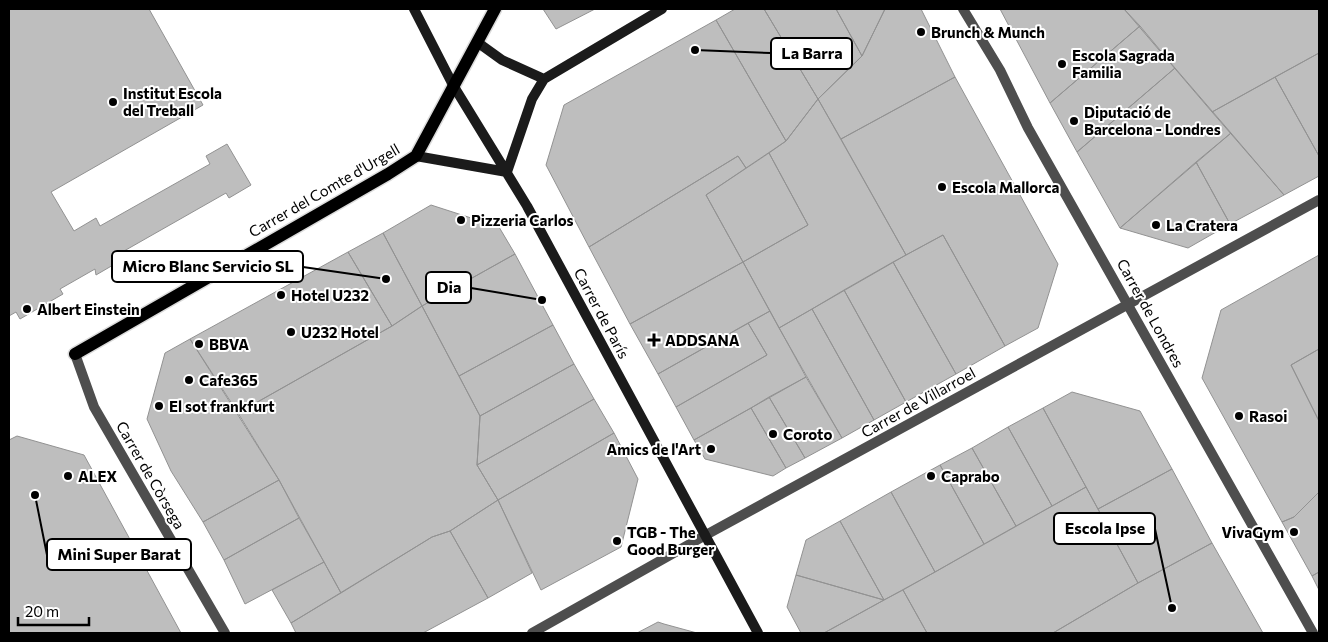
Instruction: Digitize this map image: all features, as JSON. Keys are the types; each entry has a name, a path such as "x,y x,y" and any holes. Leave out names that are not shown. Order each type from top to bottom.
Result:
{"main road":[{"name":"Carrer de París","path":"414,9 453,84 532,215 758,633"},
{"name":"Carrer del Comte d'Urgell","path":"75,354 388,174 416,156 495,9"},
{"path":"416,156 507,172 532,99 544,79 662,9"},
{"path":"477,42 502,60 544,79"}],"street":[{"name":"Carrer de Londres","path":"963,9 1000,70 1028,128 1313,633"},
{"name":"Carrer de Villarroel","path":"532,633 704,536 1319,200"},
{"name":"Carrer de Còrsega","path":"75,354 94,407 225,633"}],"building":[{"path":"9,9 149,9 203,105 51,192 74,231 96,218 100,226 210,164 206,156 227,144 251,185 229,198 226,193 117,255 120,261 96,275 95,269 60,289 63,294 20,319 16,312 9,316"},
{"path":"543,9 595,9 556,29"},
{"path":"735,9 764,9 818,99 786,141 716,20"},
{"path":"764,9 836,9 862,56 818,99"},
{"path":"836,9 885,9 862,56"},
{"path":"885,9 921,9 955,77 841,139 818,99 862,56"},
{"name":"Escola Sagrada Familia","path":"1000,9 1124,9 1140,26 1050,103"},
{"path":"1124,9 1319,9 1319,53 1212,112"},
{"path":"716,20 786,141 746,168 738,156 589,247 546,165 564,105"},
{"path":"1140,26 1175,68 1077,152 1050,103"},
{"path":"1319,53 1319,156 1275,77"},
{"path":"1175,68 1231,133 1120,228 1077,152"},
{"name":"Escola Mallorca","path":"955,77 1058,264 1038,328 1005,346 943,235 906,255 841,139"},
{"path":"1275,77 1319,156 1319,176 1284,195 1212,112"},
{"path":"818,99 906,255 779,328 743,262 808,225 769,153 786,141"},
{"path":"1231,133 1284,195 1230,224 1196,162"},
{"path":"769,153 808,225 743,262 706,195"},
{"path":"738,156 746,168 706,195 743,262 630,324 589,247"},
{"path":"1196,162 1230,224 1188,248 1120,228"},
{"path":"431,205 499,227 515,254 422,306 383,233"},
{"path":"383,233 422,306 392,326 348,252"},
{"path":"943,235 1005,346 956,374 893,262"},
{"name":"U232 Hotel","path":"348,252 392,326 238,413 190,339"},
{"path":"515,254 553,325 459,376 422,306"},
{"path":"1319,255 1319,349 1291,365 1319,421 1319,492 1294,517 1282,522 1202,378 1221,310"},
{"path":"743,262 770,311 658,374 630,324"},
{"path":"893,262 956,374 906,402 844,290"},
{"path":"844,290 906,402 874,420 812,309"},
{"path":"422,306 480,416 477,465 498,500 450,531 432,537 341,593 279,480 238,413 392,326"},
{"path":"812,309 874,420 842,438 779,328"},
{"path":"770,311 806,377 694,440 676,407 767,355 748,323"},
{"path":"748,323 767,355 676,407 658,374"},
{"path":"553,325 574,364 480,416 459,376"},
{"path":"190,339 279,480 203,522 171,471 147,419 165,353"},
{"path":"1319,349 1319,421 1291,365"},
{"path":"574,364 594,399 477,465 480,416"},
{"path":"806,377 842,438 805,458 769,397"},
{"path":"1072,392 1140,411 1172,469 1098,509 1043,408"},
{"path":"769,397 805,458 786,468 751,408"},
{"path":"594,399 614,433 498,500 477,465"},
{"path":"751,408 786,468 773,476 705,459 694,440"},
{"path":"1043,408 1086,487 1052,506 1008,427"},
{"path":"1008,427 1052,506 1016,526 972,448"},
{"path":"614,433 638,479 621,547 541,590 498,500"},
{"path":"17,436 84,455 181,633 9,633 9,440"},
{"path":"972,448 1016,526 984,544 940,465"},
{"path":"940,465 984,544 935,572 891,492"},
{"path":"1172,469 1212,543 1138,583 1098,509"},
{"path":"279,480 299,518 224,560 203,522"},
{"path":"1086,487 1138,583 1053,633 927,633 903,590"},
{"path":"891,492 935,572 884,600 840,521"},
{"path":"1319,492 1319,572 1312,576 1282,522 1294,517"},
{"path":"498,500 532,573 488,598 450,531"},
{"path":"299,518 324,562 245,604 224,560"},
{"path":"840,521 884,600 796,575 806,540"},
{"path":"450,531 488,598 423,633 296,633 291,623 432,537"},
{"path":"1212,543 1263,633 1053,633 1138,583"},
{"path":"324,562 341,593 291,623 272,590"},
{"path":"1319,572 1319,590 1312,576"},
{"path":"796,575 884,600 824,633 801,633 787,607"},
{"path":"903,590 927,633 824,633 884,600"},
{"path":"658,622 664,624 697,633 637,633"}],"place":[{"name":"Brunch & Munch","path":"921,32"},
{"name":"La Barra","path":"695,50"},
{"name":"Escola Sagrada Familia","path":"1062,64"},
{"name":"Institut Escola del Treball","path":"113,102"},
{"name":"Diputació de Barcelona - Londres","path":"1074,121"},
{"name":"Escola Mallorca","path":"942,187"},
{"name":"Pizzeria Carlos","path":"461,220"},
{"name":"La Cratera","path":"1156,225"},
{"name":"Micro Blanc Servicio SL","path":"386,279"},
{"name":"Hotel U232","path":"281,295"},
{"name":"Dia","path":"542,300"},
{"name":"Albert Einstein","path":"27,309"},
{"name":"U232 Hotel","path":"291,332"},
{"name":"ADDSANA","path":"654,340"},
{"name":"BBVA","path":"199,344"},
{"name":"Cafe365","path":"189,380"},
{"name":"El sot frankfurt","path":"159,406"},
{"name":"Rasoi","path":"1239,416"},
{"name":"Coroto","path":"773,434"},
{"name":"Amics de l'Art","path":"711,449"},
{"name":"ALEX","path":"68,476"},
{"name":"Caprabo","path":"931,476"},
{"name":"Mini Super Barat","path":"35,495"},
{"name":"VivaGym","path":"1294,532"},
{"name":"TGB - The Good Burger","path":"617,541"},
{"name":"Escola Ipse","path":"1172,608"}]}
